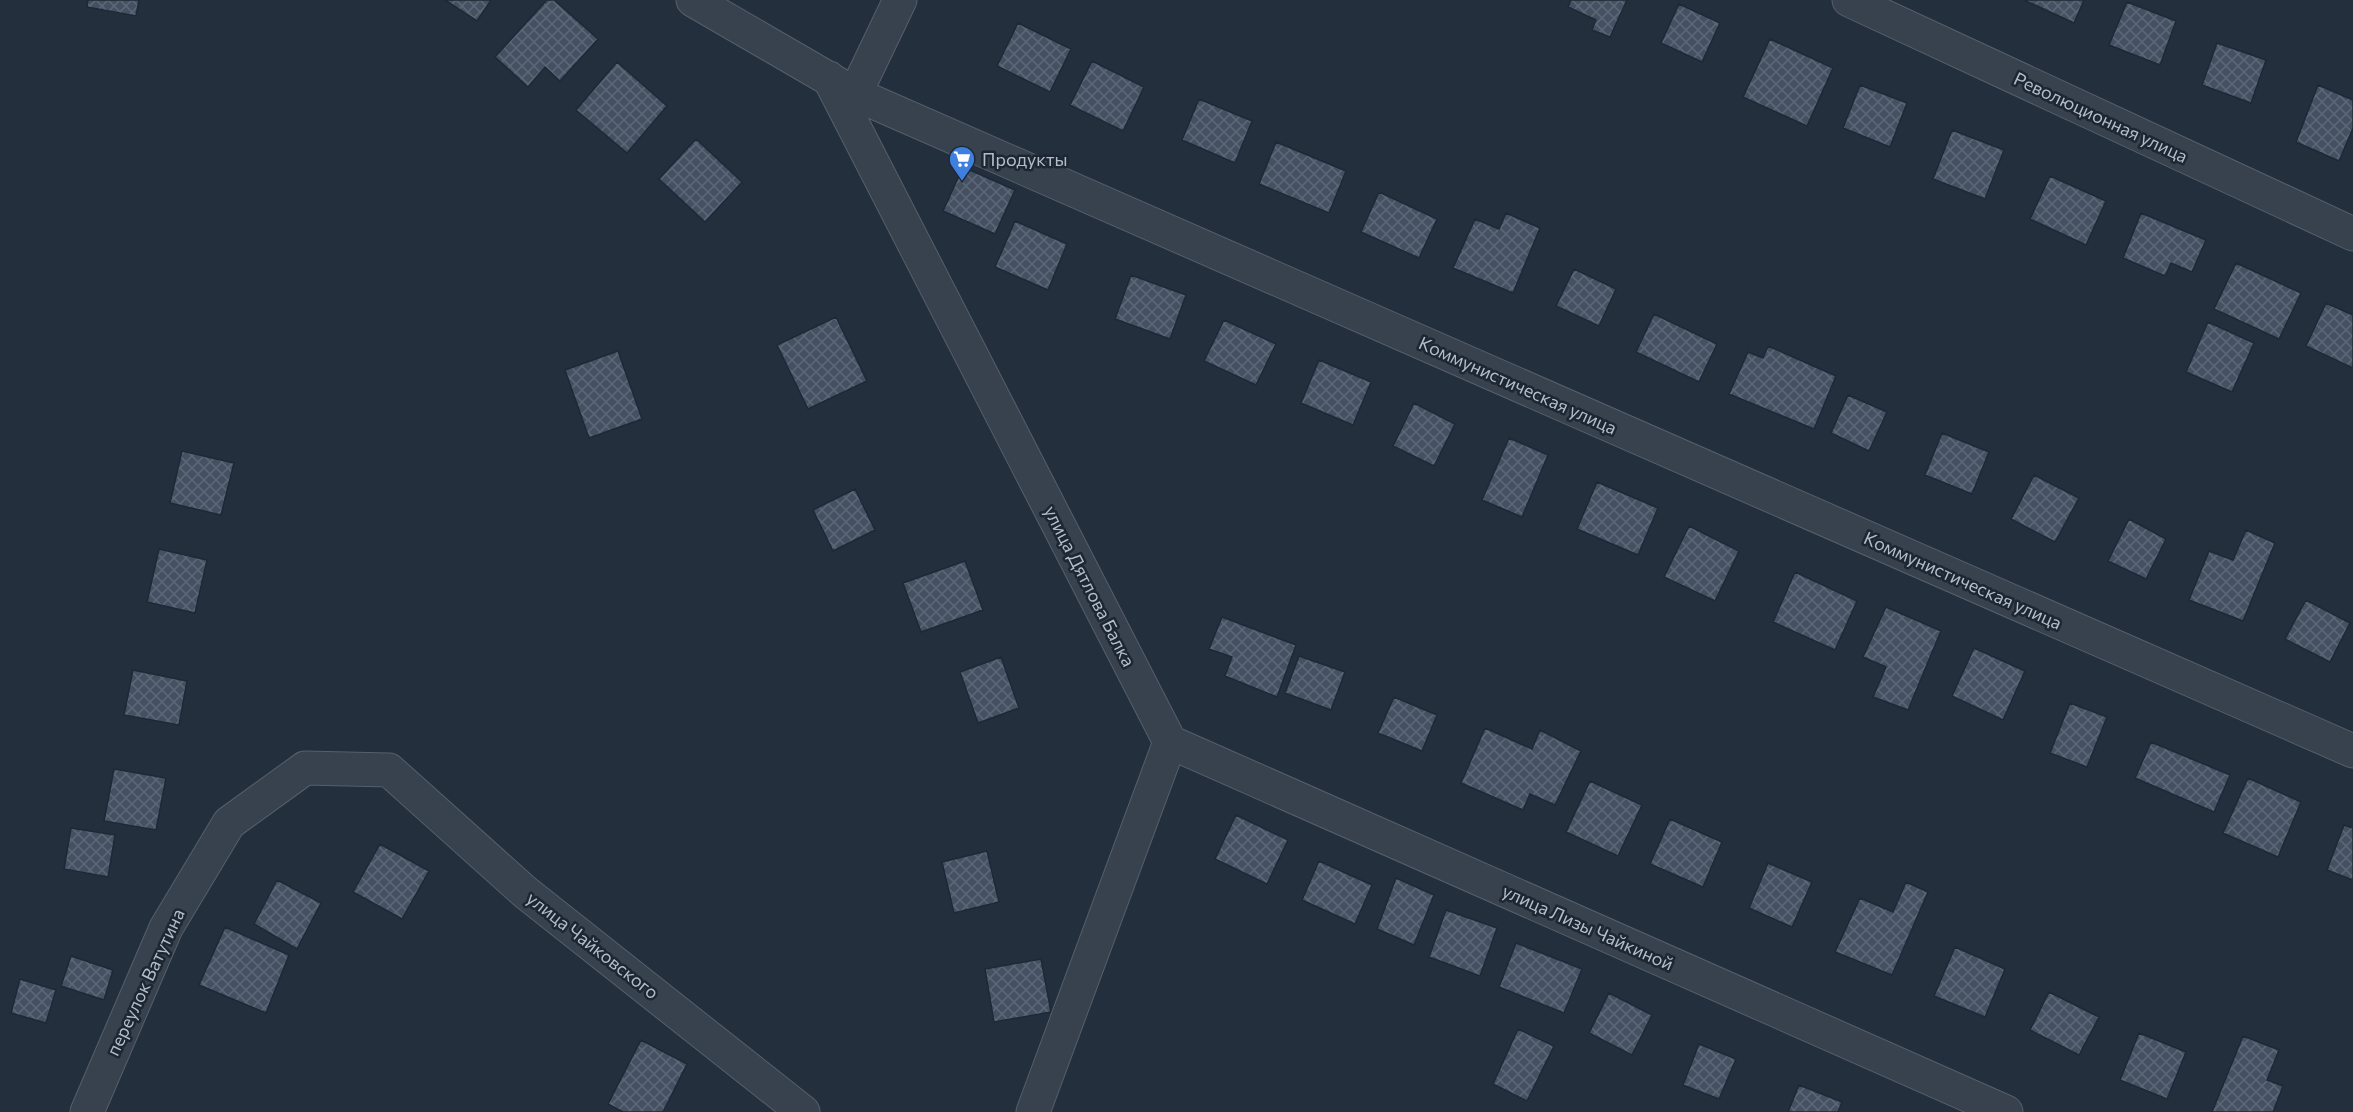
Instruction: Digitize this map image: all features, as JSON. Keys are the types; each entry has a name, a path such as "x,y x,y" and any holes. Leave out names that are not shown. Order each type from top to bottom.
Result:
{"street":[{"name":"Коммунистическая улица","path":"693,0 842,86 2353,751"},
{"path":"842,86 900,0"},
{"name":"Революционная улица","path":"1849,0 2353,234"},
{"name":"улица Дятлова Балка","path":"842,86 1170,742"},
{"path":"1032,1112 1170,742"},
{"name":"улица Лизы Чайкиной","path":"1170,742 2006,1112"},
{"name":"переулок Ватутина","path":"87,1112 166,928 229,823 305,768 389,771"},
{"name":"улица Чайковского","path":"389,771 525,892 803,1112"}],"building":[{"path":"88,0 139,0 136,16 87,7"},
{"path":"445,0 491,0 477,21"},
{"path":"547,0 554,0 598,39 560,81 545,67 528,87 495,57"},
{"path":"1571,0 1627,0 1610,37 1592,30 1596,20 1568,7"},
{"path":"2024,0 2084,0 2074,23"},
{"path":"2127,2 2176,21 2160,65 2109,45"},
{"path":"1679,4 1720,23 1702,62 1661,43"},
{"path":"1018,23 1071,49 1050,92 997,66"},
{"path":"1770,39 1833,68 1807,126 1743,97"},
{"path":"2217,43 2266,60 2251,103 2202,85"},
{"path":"1092,61 1144,87 1123,131 1070,105"},
{"path":"617,62 667,106 627,153 576,110"},
{"path":"1860,85 1907,103 1890,147 1843,128"},
{"path":"2318,85 2353,100 2353,128 2339,161 2296,142"},
{"path":"1199,99 1252,121 1235,163 1182,140"},
{"path":"1952,130 2004,150 1985,199 1933,179"},
{"path":"696,139 742,182 705,222 659,179"},
{"path":"1276,142 1346,171 1329,213 1259,184"},
{"path":"963,167 1015,190 995,234 943,211"},
{"path":"2050,176 2106,201 2086,245 2030,219"},
{"path":"1379,192 1437,219 1419,258 1361,232"},
{"path":"1506,213 1540,228 1513,293 1453,268 1475,219 1499,229"},
{"path":"2141,213 2206,240 2192,272 2171,263 2165,276 2123,258"},
{"path":"1015,221 1067,244 1048,290 995,267"},
{"path":"2236,263 2301,293 2279,339 2214,309"},
{"path":"1574,269 1616,289 1599,326 1556,306"},
{"path":"1131,275 1186,295 1170,339 1115,319"},
{"path":"2326,303 2353,315 2353,368 2306,346"},
{"path":"1654,314 1717,344 1699,382 1636,352"},
{"path":"836,317 867,381 808,409 777,345"},
{"path":"1224,320 1276,344 1256,385 1204,361"},
{"path":"2208,322 2254,343 2232,392 2186,372"},
{"path":"1768,346 1836,376 1814,429 1729,394 1748,352 1763,358"},
{"path":"618,351 642,419 589,438 565,370"},
{"path":"1319,360 1371,382 1353,425 1301,403"},
{"path":"1848,395 1887,412 1869,451 1831,433"},
{"path":"1414,403 1455,424 1434,466 1393,446"},
{"path":"1942,433 1989,452 1972,494 1925,475"},
{"path":"1509,438 1548,455 1522,517 1482,500"},
{"path":"182,451 234,463 221,515 170,503"},
{"path":"2034,475 2079,498 2055,542 2011,519"},
{"path":"1597,482 1658,508 1638,555 1577,529"},
{"path":"855,489 875,530 833,551 813,510"},
{"path":"2129,519 2166,539 2146,579 2108,561"},
{"path":"1689,526 1739,551 1715,601 1664,577"},
{"path":"2246,530 2275,543 2243,621 2189,600 2209,551 2233,560"},
{"path":"159,549 207,560 195,613 147,602"},
{"path":"965,561 983,610 921,632 903,583"},
{"path":"1795,572 1857,601 1835,650 1773,622"},
{"path":"2306,600 2350,623 2330,662 2285,639"},
{"path":"1886,607 1941,631 1908,710 1873,697 1886,667 1863,657"},
{"path":"1222,617 1296,645 1277,697 1225,676 1232,657 1209,649"},
{"path":"1974,648 2025,671 2003,720 1952,696"},
{"path":"1299,656 1345,672 1331,710 1285,693"},
{"path":"1001,657 1019,708 978,723 960,672"},
{"path":"133,670 187,681 179,725 124,715"},
{"path":"1394,697 1437,715 1422,751 1378,733"},
{"path":"2070,703 2107,717 2087,767 2050,753"},
{"path":"1485,728 1532,749 1540,730 1581,751 1555,805 1530,794 1523,810 1461,783"},
{"path":"2151,742 2230,775 2214,812 2135,778"},
{"path":"114,769 166,778 156,830 104,821"},
{"path":"2248,778 2301,802 2278,857 2223,833"},
{"path":"1590,781 1642,805 1618,856 1566,832"},
{"path":"1236,815 1288,840 1267,884 1215,859"},
{"path":"1670,819 1722,842 1703,887 1650,864"},
{"path":"2344,825 2353,828 2353,880 2327,870"},
{"path":"71,828 115,835 108,877 64,869"},
{"path":"380,844 429,871 402,919 353,892"},
{"path":"987,851 999,902 954,913 942,862"},
{"path":"1319,861 1372,885 1355,924 1302,900"},
{"path":"1768,863 1812,882 1792,927 1749,908"},
{"path":"1396,878 1434,895 1414,945 1377,929"},
{"path":"277,880 321,903 297,949 254,924"},
{"path":"1906,882 1928,892 1892,975 1835,952 1860,898 1893,912"},
{"path":"1446,910 1497,928 1480,976 1429,957"},
{"path":"225,927 289,955 266,1013 199,985"},
{"path":"1516,943 1582,969 1564,1013 1499,987"},
{"path":"1955,947 2005,969 1985,1017 1934,996"},
{"path":"71,956 113,970 104,1000 61,986"},
{"path":"1041,959 1051,1012 994,1022 985,969"},
{"path":"20,979 56,990 46,1023 11,1013"},
{"path":"2049,992 2099,1017 2079,1055 2030,1030"},
{"path":"1609,993 1652,1015 1632,1055 1589,1033"},
{"path":"1518,1029 1554,1046 1527,1101 1493,1084"},
{"path":"2139,1033 2186,1052 2167,1099 2120,1080"},
{"path":"2243,1036 2279,1050 2267,1080 2283,1086 2273,1112 2212,1112"},
{"path":"641,1040 687,1064 663,1112 623,1112 608,1104"},
{"path":"1699,1044 1736,1059 1719,1099 1683,1085"},
{"path":"1799,1085 1842,1102 1838,1112 1788,1112"}],"place":[{"name":"Продукты","path":"962,182"}]}
